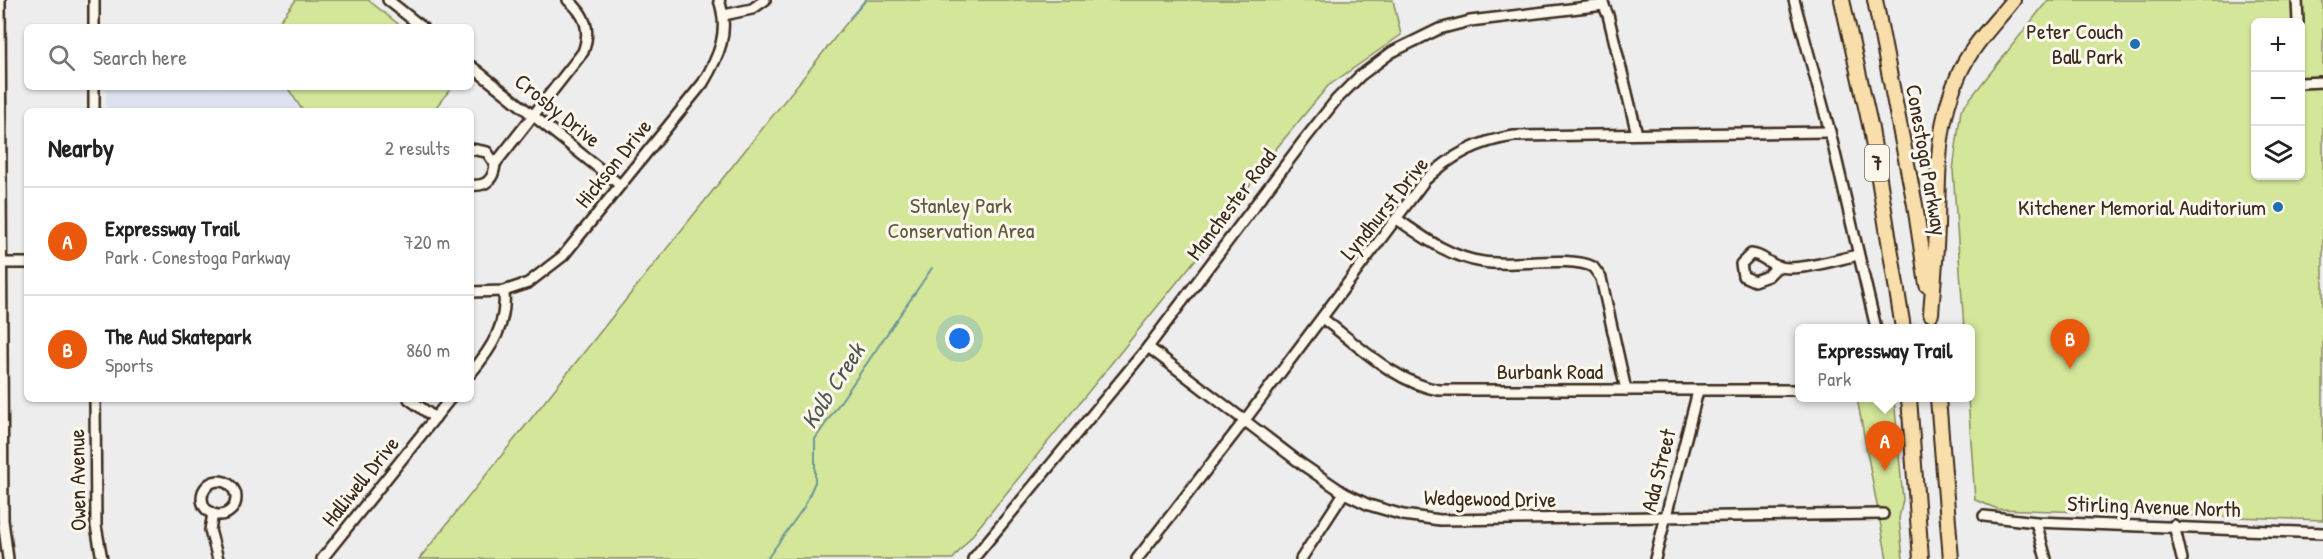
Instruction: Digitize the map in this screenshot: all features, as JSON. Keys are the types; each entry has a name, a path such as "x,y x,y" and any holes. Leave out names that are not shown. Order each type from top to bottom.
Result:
{"highway":[{"name":"7","path":"1842,0 1871,129 1902,324"},
{"name":"Conestoga Parkway","path":"1875,0 1915,205 1932,324"},
{"path":"1931,314 1937,227 1937,151 1942,120 1959,72 1981,38 2013,0"},
{"path":"1909,402 1921,559"},
{"path":"1938,402 1951,559"}],"street":[{"path":"0,0 3,519 8,559"},
{"path":"94,0 94,24"},
{"path":"388,0 418,24"},
{"path":"474,185 487,183 495,165 583,52 588,38 586,22 578,8 568,0"},
{"name":"Hickson Drive","path":"474,292 504,291 528,283 563,256 711,69 724,39 724,15 719,0"},
{"path":"724,15 752,9 765,0"},
{"path":"1794,0 1830,132 1875,324"},
{"path":"2297,0 2298,18"},
{"path":"1602,3 1637,134"},
{"name":"Manchester Road","path":"973,559 1148,347 1305,139 1336,100 1360,76 1392,52 1439,29 1470,21 1602,3"},
{"name":"Crosby Drive","path":"474,68 620,185"},
{"path":"2305,83 2323,82"},
{"path":"94,90 94,108"},
{"name":"Lyndhurst Drive","path":"1137,559 1147,543 1245,420 1434,172 1474,145 1514,136 1830,132"},
{"path":"474,150 487,152 495,165"},
{"path":"1396,219 1442,249 1472,260 1497,263 1579,262 1593,267 1601,278 1626,390"},
{"path":"1777,267 1801,267 1858,255"},
{"path":"3,263 24,263"},
{"path":"474,369 498,335 506,308 504,291"},
{"name":"Burbank Road","path":"1322,318 1400,376 1429,388 1450,391 1795,390"},
{"name":"Wedgewood Drive","path":"1148,347 1344,493 1370,505 1403,515 1440,520 1883,514"},
{"name":"Ada Street","path":"1655,559 1698,391"},
{"name":"Owen Avenue","path":"95,402 96,526 102,559"},
{"path":"413,402 435,418"},
{"name":"Halliwell Drive","path":"322,559 448,402"},
{"path":"1301,559 1344,493"},
{"path":"213,514 210,530 218,559"},
{"name":"Stirling Avenue North","path":"1984,516 2036,522 2175,525 2323,533"},
{"path":"2036,522 2046,559"},
{"path":"2175,525 2182,559"}],"shaded area":[{"path":"106,90 289,90 301,108 106,108"}],"green space":[{"path":"296,0 368,0 398,24 277,24"},
{"name":"Stanley Park Conservation Area","path":"865,0 1393,0 1401,35 1328,86 1275,150 1204,249 953,559 419,559"},
{"path":"2048,0 2323,0 2323,520 1998,509 1975,500 1968,402 1975,402 1975,324 1964,324 1953,170 1961,110"},
{"path":"289,90 450,90 435,108 301,108"},
{"path":"1858,402 1894,402 1903,500 1899,518 1903,559 1887,559"}],"waterway":[{"path":"850,18 866,0"},
{"name":"Kolb Creek","path":"767,559 804,507 815,482 815,439 932,268"}],"place":[{"name":"Peter Couch Ball Park","path":"2135,44"},
{"name":"Kitchener Memorial Auditorium","path":"2278,207"},
{"name":"The Aud Skatepark","path":"2070,369"},
{"name":"Expressway Trail","path":"1885,471"}]}
